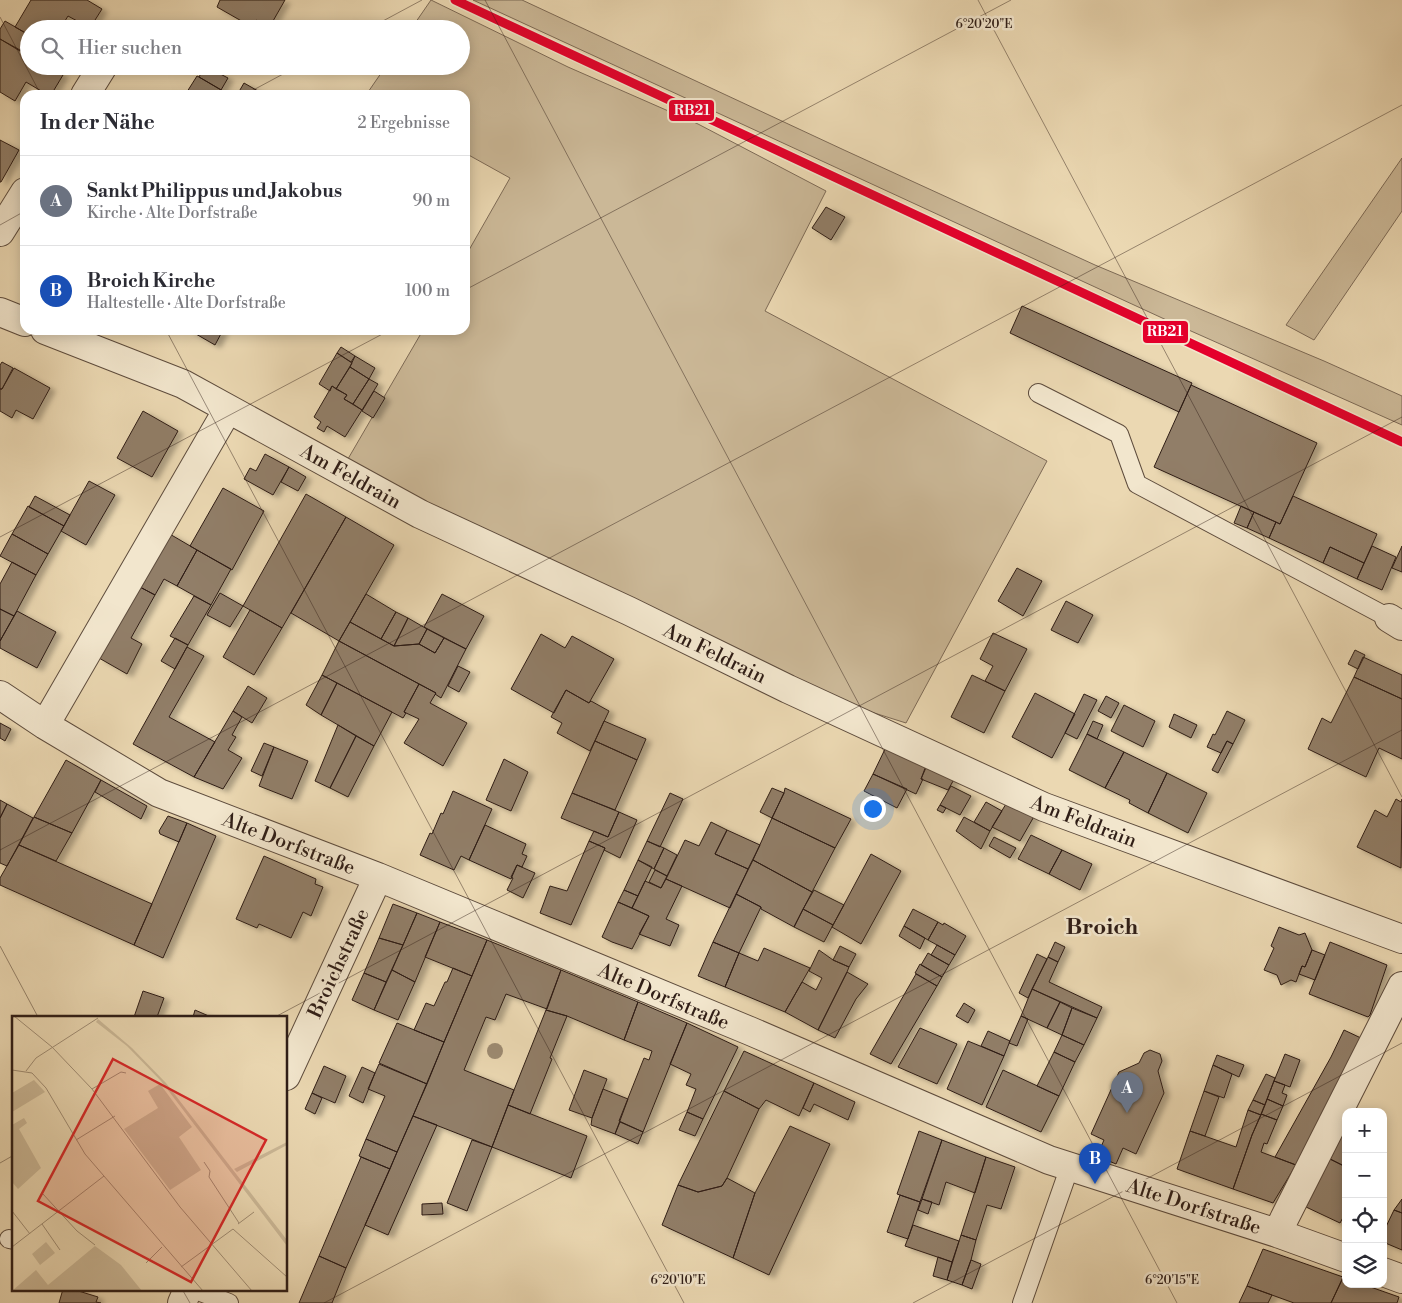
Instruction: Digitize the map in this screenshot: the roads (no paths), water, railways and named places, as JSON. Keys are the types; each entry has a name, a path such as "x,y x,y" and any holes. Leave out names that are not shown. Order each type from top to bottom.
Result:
{"street":[{"path":"88,90 97,75"},
{"path":"0,232 20,200"},
{"path":"0,312 20,320"},
{"name":"Am Feldrain","path":"58,335 183,384 420,514 629,611 796,693 1035,803 1402,939"},
{"path":"45,725 228,409"},
{"name":"Alte Dorfstraße","path":"0,696 160,793 378,876 750,1031 1049,1160 1277,1233 1342,1257"},
{"name":"Broichstraße","path":"288,1072 378,876"},
{"path":"1277,1233 1402,986"},
{"path":"1387,1273 1402,1279"},
{"path":"182,1303 188,1290"}],"lane":[{"path":"1038,392 1119,434 1137,484 1396,622"},
{"path":"1022,1303 1070,1166"},
{"path":"196,1290 229,1303"}],"place":[{"name":"Sankt Philippus und Jakobus","path":"1127,1113"},
{"name":"Broich Kirche","path":"1095,1184"}],"district":[{"name":"Broich","path":"1102,926"}]}
